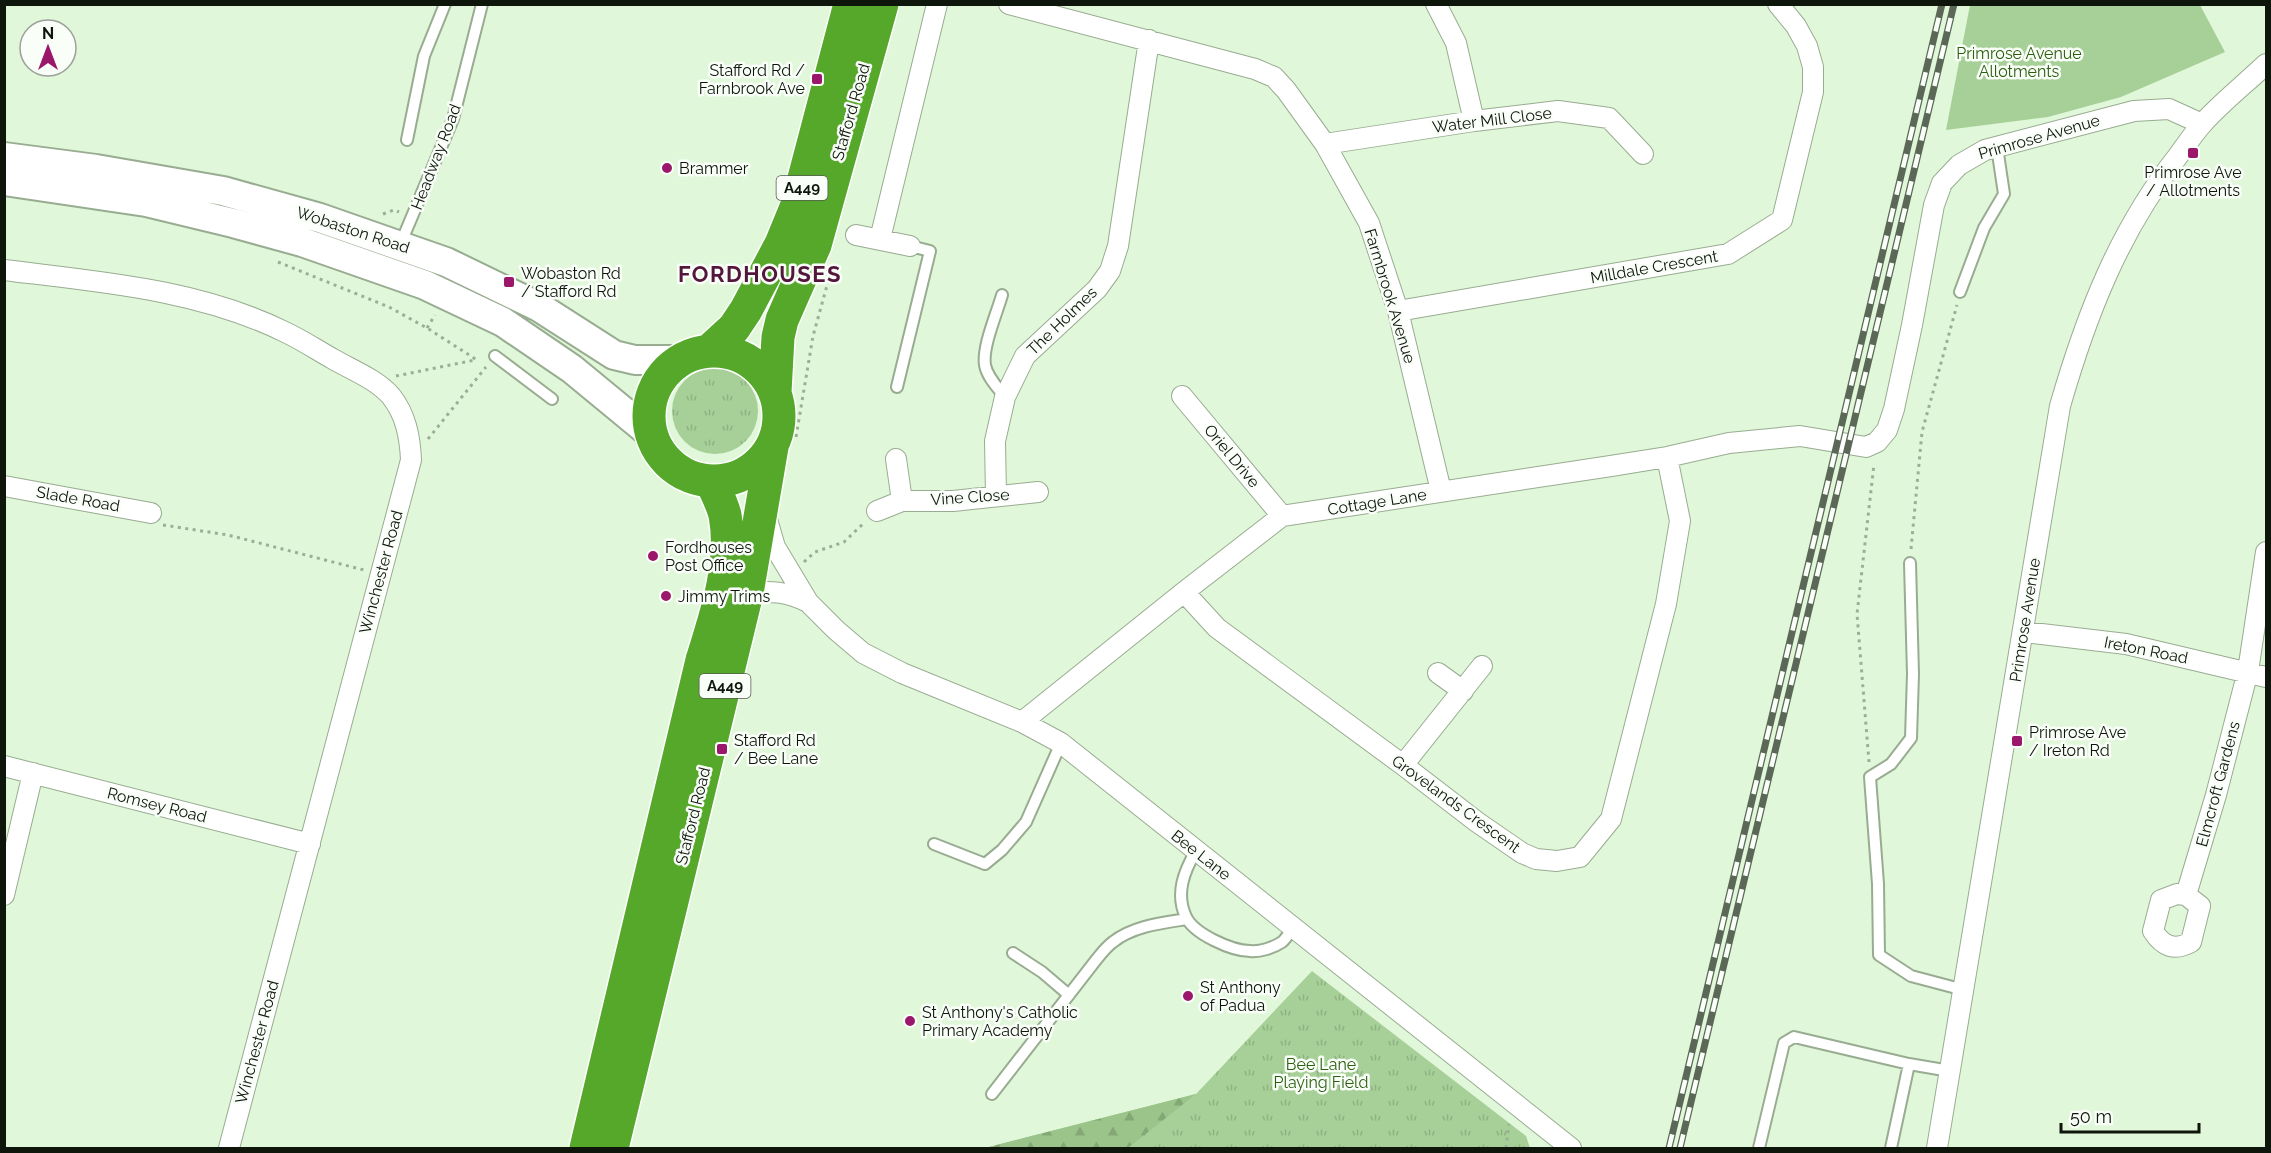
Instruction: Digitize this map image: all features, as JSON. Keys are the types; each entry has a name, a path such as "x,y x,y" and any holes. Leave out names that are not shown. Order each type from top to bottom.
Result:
{"highway":[{"name":"Stafford Road","path":"710,350 734,328 746,310 781,244 797,206 850,4"},
{"name":"Stafford Road","path":"775,392 778,337 782,320 815,245 882,4"},
{"name":"A449","path":"710,350 730,352 749,360 765,374 775,392 780,410 778,429 784,442 746,473 729,479 711,481 695,478 681,472 668,462 658,450 652,435 649,417 651,398 667,369 679,360 710,350"},
{"name":"Stafford Road","path":"612,1149 747,593 763,506 784,442"},
{"name":"Stafford Road","path":"586,1149 702,660 723,583 727,535 724,514 711,481"}],"street":[{"path":"880,239 937,4"},
{"name":"Farmbrook Avenue","path":"1009,4 1255,69 1274,77 1286,90 1325,144 1369,223 1398,312 1442,491"},
{"path":"1436,4 1456,44 1474,121"},
{"name":"Milldale Crescent","path":"1398,312 1728,255 1782,220 1813,92 1813,68 1807,46 1796,26 1778,4"},
{"name":"The Holmes","path":"996,495 995,441 1005,397 1025,356 1097,289 1110,271 1118,246 1149,40"},
{"name":"Primrose Avenue","path":"1937,1149 2061,406 2090,311 2117,250 2146,198 2202,124 2266,64"},
{"name":"Primrose Avenue","path":"1877,442 1887,430 1894,409 1934,205 1942,183 1959,165 1971,156 1997,147 2134,111 2169,109 2202,124"},
{"name":"Water Mill Close","path":"1325,144 1474,121 1558,111 1609,118 1643,154"},
{"name":"Wobaston Road","path":"4,157 96,169 223,191 320,218 396,259 425,285 503,322 572,369 652,435"},
{"name":"Wobaston Road","path":"4,181 146,202 302,242 396,259 446,262 538,307 614,355 635,360 679,360"},
{"path":"856,235 910,246"},
{"name":"Winchester Road","path":"4,270 129,286 181,296 227,309 285,332 373,381 390,396 402,415 409,434 411,460 229,1149"},
{"name":"Oriel Drive","path":"1182,396 1282,516"},
{"name":"Cottage Lane","path":"1022,722 1282,516 1667,457 1729,443 1800,436 1866,447 1877,442"},
{"name":"Grovelands Crescent","path":"1184,592 1217,628 1403,765 1476,822 1522,853 1536,859 1557,861 1580,857 1611,819 1666,604 1680,521 1667,457"},
{"path":"896,459 902,501"},
{"name":"Slade Road","path":"4,486 151,513"},
{"name":"Vine Close","path":"877,511 902,501 953,501 1038,492"},
{"name":"Bee Lane","path":"763,506 775,548 808,602 863,653 888,667 1022,722 1061,743 1571,1149"},
{"name":"Elmcroft Gardens","path":"2186,895 2216,795 2257,674 2266,552"},
{"name":"Bee Lane","path":"747,593 779,591 808,602"},
{"name":"Ireton Road","path":"2024,632 2126,644 2257,674"},
{"path":"1403,765 1482,666"},
{"path":"1438,673 1463,691"},
{"name":"Romsey Road","path":"4,766 310,844"},
{"path":"4,895 33,773"}],"lane":[{"path":"407,141 424,56 445,4"},
{"name":"Headway Road","path":"396,259 453,119 482,4"},
{"path":"1960,292 1984,228 2004,194 1997,147"},
{"path":"897,387 930,251 910,246"},
{"path":"1002,295 985,354 985,366 1005,397"},
{"path":"495,356 552,399"},
{"path":"1910,563 1913,674 1911,738 1891,764 1870,777 1878,884 1879,955 1911,976 1964,990"},
{"path":"934,844 985,864 1002,850 1026,822 1061,743"},
{"path":"1196,851 1185,869 1181,886 1181,903 1187,919 1205,935 1229,947 1251,951 1270,948 1283,942 1293,928"},
{"path":"992,1094 1113,942 1135,930 1187,919"},
{"path":"1013,953 1042,972 1069,995"},
{"path":"1759,1149 1784,1043 1794,1037 1909,1064 1950,1071"},
{"path":"1891,1149 1909,1064"}],"path":[{"path":"275,260 389,307 477,360"},
{"path":"784,442 831,274"},
{"path":"1910,563 1922,432 1960,292"},
{"path":"373,381 495,356"},
{"path":"411,460 495,356"},
{"path":"1870,777 1857,614 1877,442"},
{"path":"798,567 815,552 844,542 877,511"},
{"path":"151,513 161,525 228,535 381,575"},
{"path":"1506,1149 1510,1118 1516,1123"}],"green space":[{"name":"Primrose Avenue Allotments","path":"1970,5 2200,5 2225,52 2121,97 2048,117 1946,130"},
{"path":"715,368 739,375 751,387 758,411 751,435 739,447 715,454 691,447 679,435 672,411 679,387 691,375"},
{"name":"Bee Lane Playing Field","path":"1312,971 1526,1136 1530,1148 985,1148 1196,1094"},
{"path":"1196,1094 1128,1148 985,1148"}],"railway":[{"path":"1669,1148 1942,4"},
{"path":"1680,1148 1954,4"}],"place":[{"name":"Stafford Rd / Farnbrook Ave","path":"817,79"},
{"name":"Primrose Ave / Allotments","path":"2193,153"},
{"name":"Brammer","path":"667,168"},
{"name":"Wobaston Rd / Stafford Rd","path":"509,282"},
{"name":"Fordhouses Post Office","path":"653,556"},
{"name":"Jimmy Trims","path":"666,596"},
{"name":"Primrose Ave / Ireton Rd","path":"2017,741"},
{"name":"Stafford Rd / Bee Lane","path":"722,749"},
{"name":"St Anthony of Padua","path":"1188,996"},
{"name":"St Anthony's Catholic Primary Academy","path":"910,1021"}],"district":[{"name":"FORDHOUSES","path":"760,274"}]}
